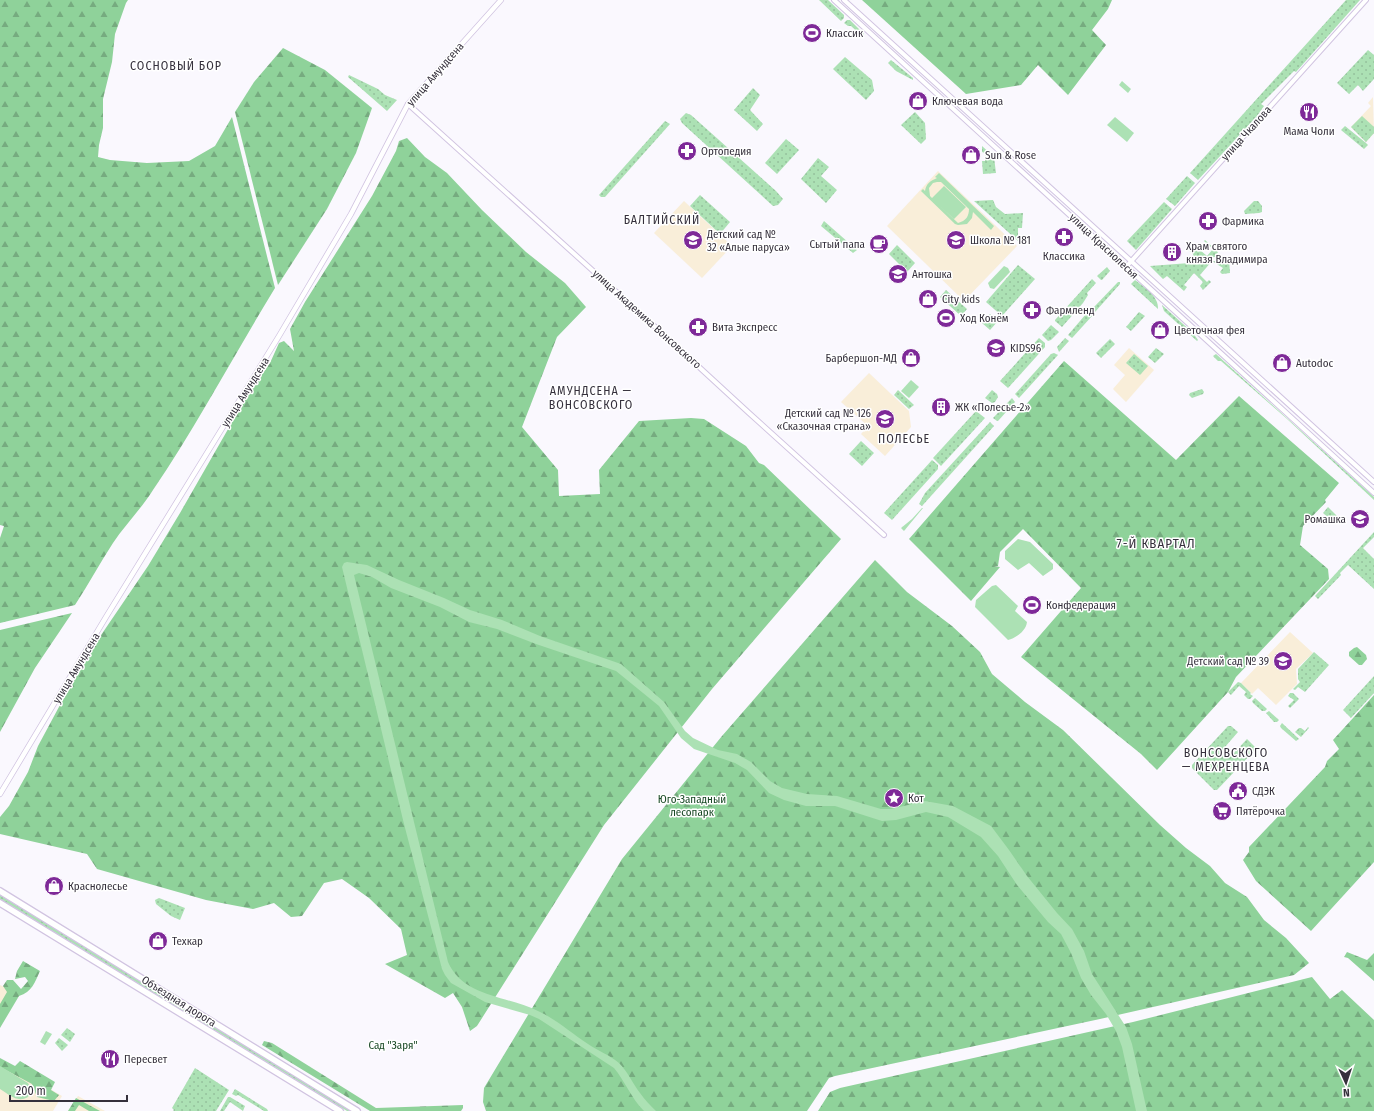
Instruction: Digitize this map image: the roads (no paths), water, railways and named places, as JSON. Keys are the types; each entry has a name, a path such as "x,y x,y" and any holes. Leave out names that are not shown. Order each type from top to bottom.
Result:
{"main road":[{"name":"улица Амундсена","path":"0,794 347,221 408,104 501,0"},
{"name":"Объездная дорога","path":"0,891 357,1111"},
{"name":"Объездная дорога","path":"0,903 340,1111"}],"street":[{"name":"улица Краснолесья","path":"834,0 1374,493"},
{"name":"улица Краснолесья","path":"844,0 1374,482"},
{"name":"улица Чкалова","path":"1126,267 1366,0"},
{"name":"улица Академика Вонсовского","path":"408,104 884,535"},
{"path":"982,136 987,130"}],"place":[{"name":"Классик","path":"812,33"},
{"name":"Ключевая вода","path":"918,101"},
{"name":"Мама Чоли","path":"1309,112"},
{"name":"Ортопедия","path":"687,151"},
{"name":"Sun & Rose","path":"971,155"},
{"name":"Фармика","path":"1208,221"},
{"name":"Классика","path":"1064,237"},
{"name":"Детский сад № 32 «Алые паруса»","path":"693,240"},
{"name":"Школа № 181","path":"956,240"},
{"name":"Сытый папа","path":"879,244"},
{"name":"Храм святого князя Владимира","path":"1172,252"},
{"name":"Антошка","path":"898,274"},
{"name":"City kids","path":"928,299"},
{"name":"Фармленд","path":"1032,310"},
{"name":"Ход Конём","path":"946,318"},
{"name":"Вита Экспресс","path":"698,327"},
{"name":"Цветочная фея","path":"1160,330"},
{"name":"KIDS96","path":"996,348"},
{"name":"Барбершоп-МД","path":"911,358"},
{"name":"Autodoc","path":"1282,363"},
{"name":"ЖК «Полесье-2»","path":"941,407"},
{"name":"Детский сад № 126 «Сказочная страна»","path":"885,419"},
{"name":"Ромашка","path":"1360,519"},
{"name":"Конфедерация","path":"1032,605"},
{"name":"Детский сад № 39","path":"1283,661"},
{"name":"СДЭК","path":"1238,791"},
{"name":"Кот","path":"894,798"},
{"name":"Пятёрочка","path":"1222,811"},
{"name":"Краснолесье","path":"54,886"},
{"name":"Техкар","path":"158,941"},
{"name":"Пересвет","path":"110,1059"}],"district":[{"name":"СОСНОВЫЙ БОР","path":"176,66"},
{"name":"БАЛТИЙСКИЙ","path":"662,220"},
{"name":"АМУНДСЕНА — ВОНСОВСКОГО","path":"591,398"},
{"name":"ПОЛЕСЬЕ","path":"904,439"},
{"name":"7-Й КВАРТАЛ","path":"1156,543"},
{"name":"ВОНСОВСКОГО — МЕХРЕНЦЕВА","path":"1226,760"}],"park label":[{"name":"Юго-Западный лесопарк","path":"692,805"},
{"name":"Сад \"Заря\"","path":"393,1045"}]}
